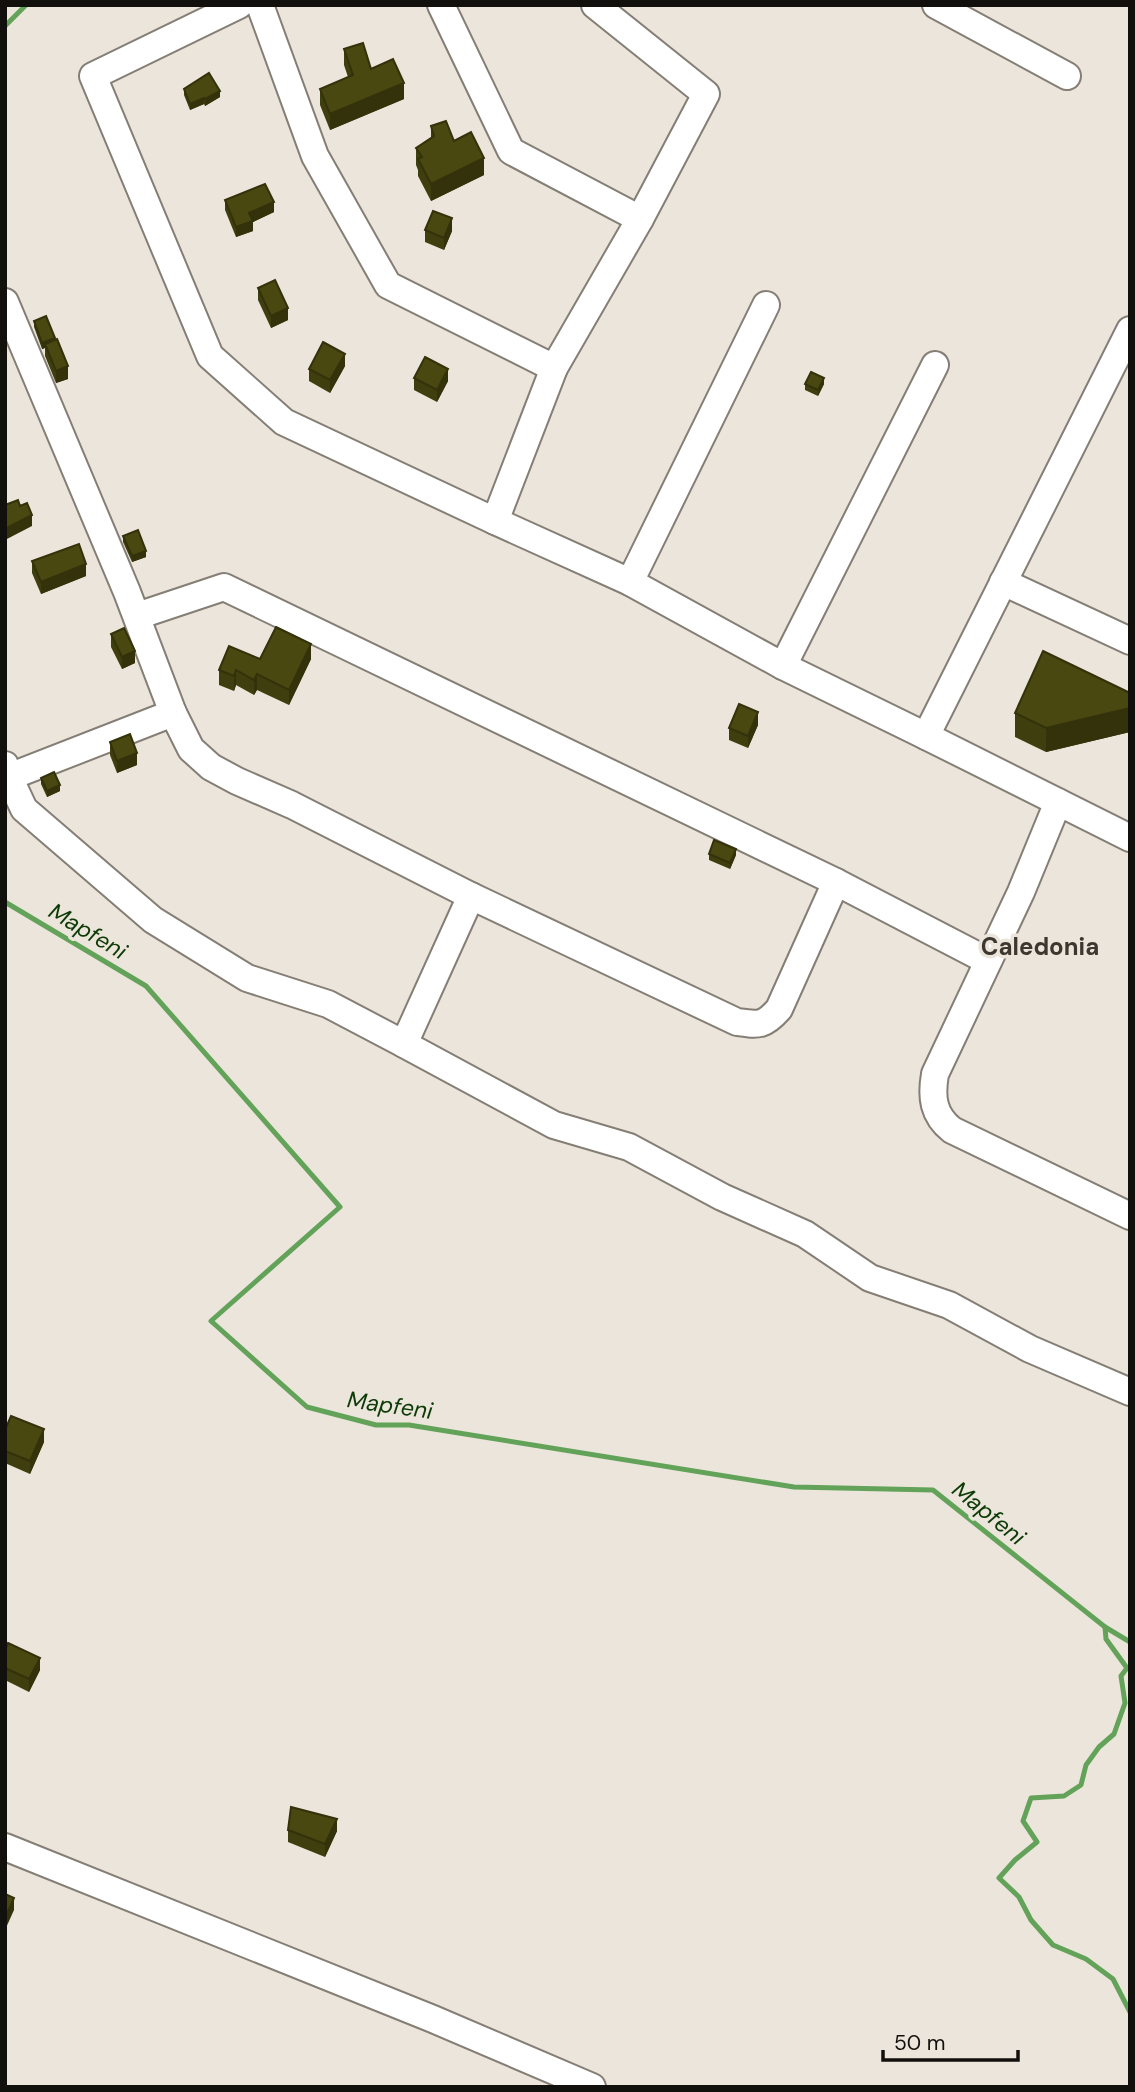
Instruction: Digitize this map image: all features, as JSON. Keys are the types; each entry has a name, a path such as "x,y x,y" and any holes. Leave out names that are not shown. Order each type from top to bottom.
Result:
{"street":[{"path":"239,5 93,76 210,356 284,422 630,582 783,666 1130,838"},
{"path":"260,5 315,156 388,285 554,368"},
{"path":"441,5 511,150 640,219"},
{"path":"495,521 554,368 640,219 706,94 595,5"},
{"path":"936,5 1067,76"},
{"path":"5,302 137,616 173,713 191,749 211,767 471,896 737,1022 767,1022 779,1009 835,882"},
{"path":"630,582 766,305"},
{"path":"926,736 1130,330"},
{"path":"783,666 935,365"},
{"path":"1003,582 1130,641"},
{"path":"137,616 224,587 835,882 988,961"},
{"path":"173,713 6,773 24,809 153,920 247,978 328,1004 554,1125 629,1147 722,1197 805,1234 870,1279 949,1305 1030,1349 1130,1392"},
{"path":"1058,802 1021,892 935,1074 933,1102 941,1121 951,1130 1130,1216"},
{"path":"404,1044 471,896"},
{"path":"5,1847 433,2019 592,2087"}],"building":[{"path":"363,43 371,69 393,59 404,83 330,114 320,89 353,75 344,49"},
{"path":"209,73 220,91 190,104 184,89"},
{"path":"446,121 454,141 471,132 484,158 431,184 418,159 422,157 416,148 434,136 431,126"},
{"path":"265,184 274,202 249,213 253,221 236,227 225,200"},
{"path":"433,211 452,218 444,238 425,230"},
{"path":"275,280 288,308 271,316 258,288"},
{"path":"46,316 55,338 42,343 34,321"},
{"path":"57,339 68,366 56,371 45,344"},
{"path":"323,342 345,354 330,380 309,369"},
{"path":"425,357 448,369 437,390 414,378"},
{"path":"811,372 824,378 818,390 805,384"},
{"path":"18,500 20,506 27,503 32,515 5,529 5,505"},
{"path":"138,530 146,551 132,556 123,536"},
{"path":"79,544 86,564 41,582 32,561"},
{"path":"276,627 311,644 289,690 257,674 254,680 236,670 234,676 219,670 229,646 260,659"},
{"path":"124,628 135,651 122,657 111,634"},
{"path":"1043,651 1130,693 1130,708 1046,728 1015,713"},
{"path":"739,704 758,712 748,736 729,728"},
{"path":"130,734 137,753 117,761 110,742"},
{"path":"54,772 60,785 47,791 41,778"},
{"path":"714,840 736,849 730,863 709,854"},
{"path":"11,1416 44,1429 30,1461 5,1451 5,1430"},
{"path":"8,1643 40,1658 29,1679 5,1668 5,1650"},
{"path":"291,1807 337,1819 325,1844 288,1830"},
{"path":"5,1894 14,1898 5,1918"}],"waterway":[{"path":"5,26 26,5"},
{"name":"Mapfeni","path":"5,902 146,986 340,1207 211,1321 307,1407 376,1425 409,1425 794,1487 933,1490 1105,1627 1130,1642"},
{"path":"1105,1627 1106,1639 1127,1668 1121,1676 1125,1703 1114,1734 1099,1747 1086,1765 1081,1785 1064,1796 1031,1798 1023,1821 1037,1842 999,1878 1019,1897 1031,1920 1053,1945 1086,1959 1113,1979 1130,2012"}],"district":[{"name":"Caledonia","path":"1040,946"}]}
